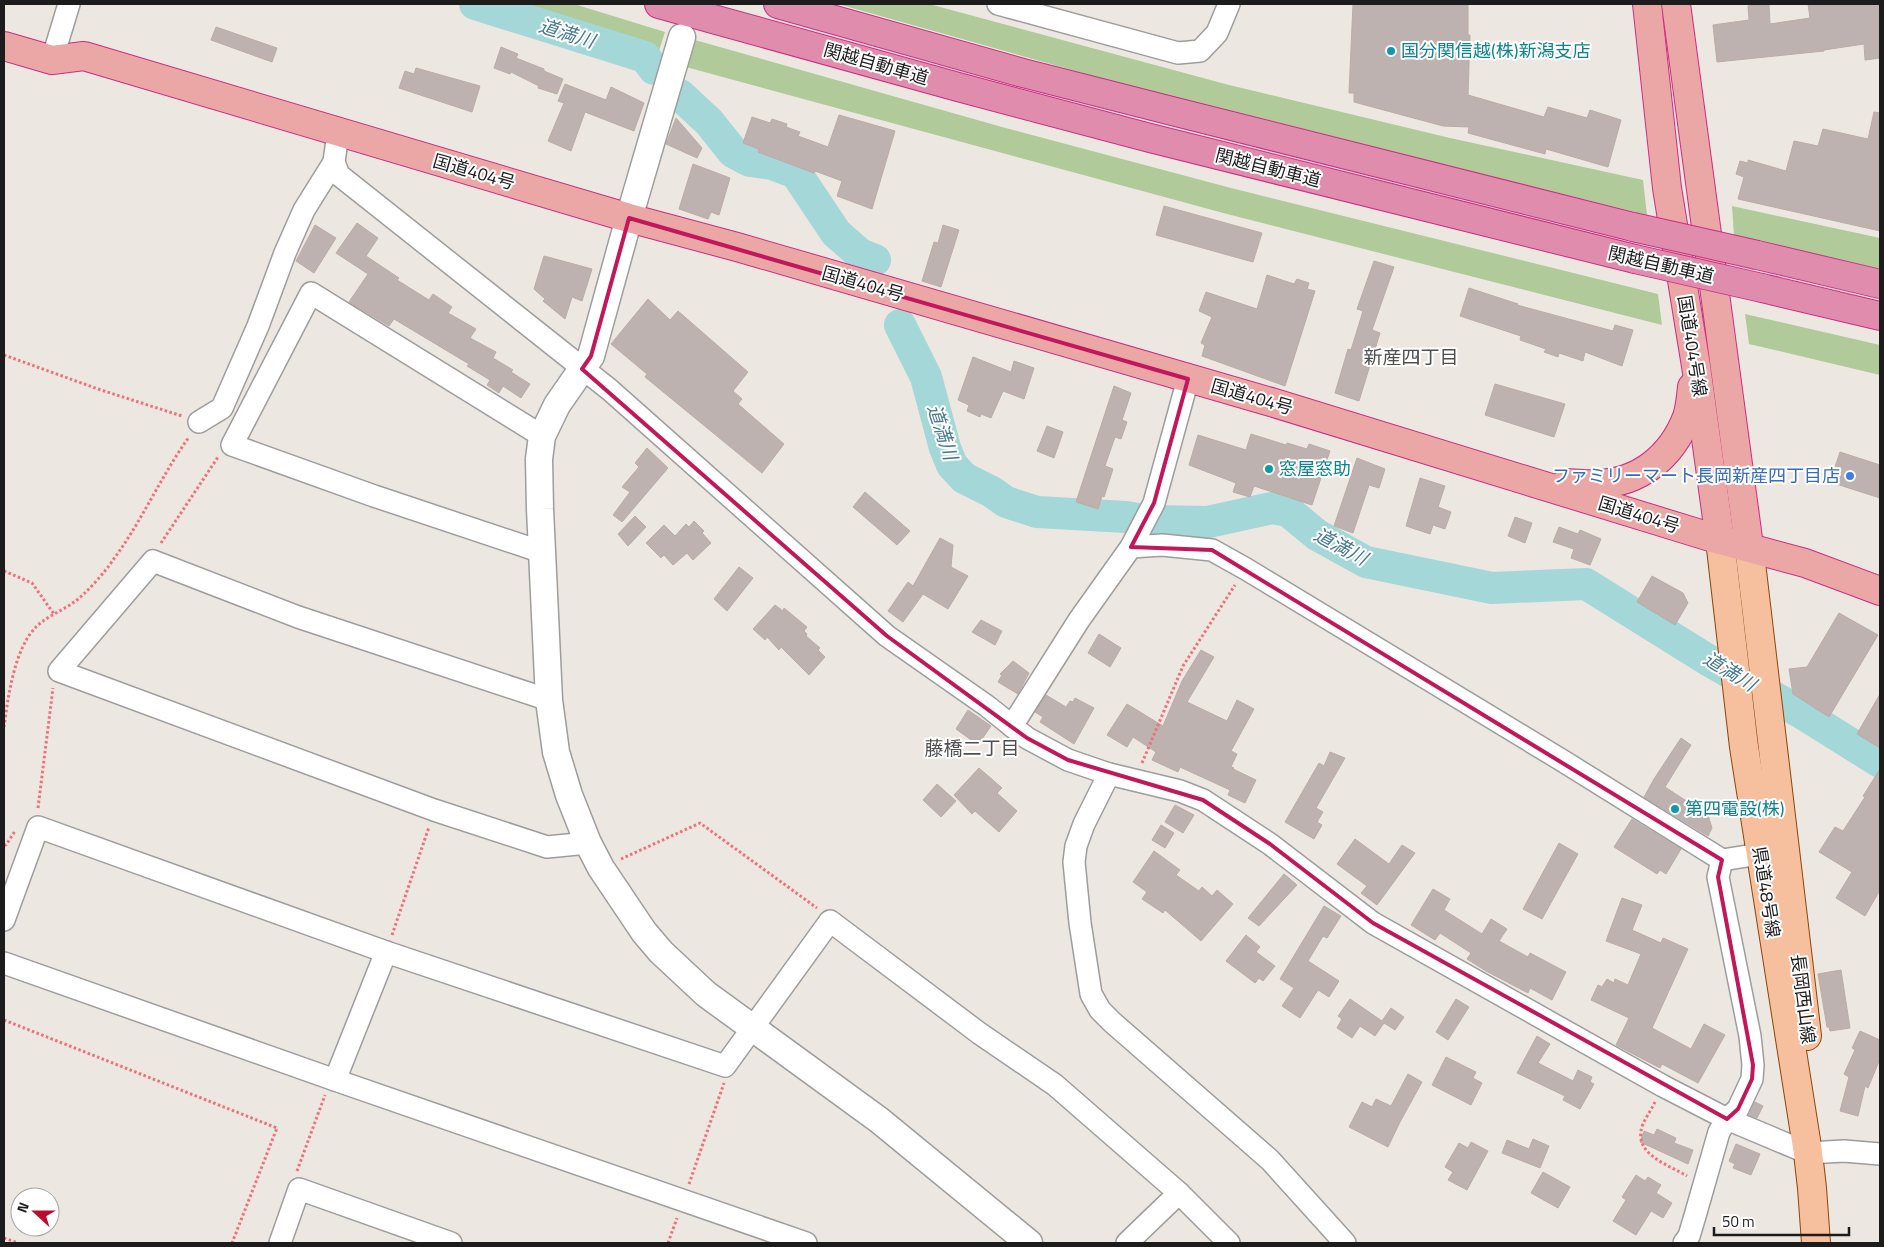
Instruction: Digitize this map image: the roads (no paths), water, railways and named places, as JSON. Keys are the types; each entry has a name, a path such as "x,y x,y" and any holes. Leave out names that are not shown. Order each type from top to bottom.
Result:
{"highway":[{"name":"関越自動車道","path":"659,4 1121,130 1635,259 1880,316"},
{"name":"関越自動車道","path":"778,4 1135,102 1633,227 1880,284"},
{"name":"国道404号線","path":"1647,4 1667,188 1696,366 1720,540"},
{"name":"国道404号線","path":"1676,4 1749,546"},
{"name":"国道404号","path":"4,46 52,60 84,56 338,133 1188,379 1527,480 1720,540"},
{"path":"1527,480 1597,484 1612,483 1640,473 1655,464 1677,440 1688,415 1696,366"},
{"path":"1720,540 1749,546 1805,563 1880,591"}],"main road":[{"name":"県道48号線","path":"1720,540 1744,747 1760,854 1815,1154 1812,1188 1816,1243"},
{"name":"長岡西山線","path":"1749,546 1815,1154 1830,1243"}],"street":[{"path":"52,60 70,4"},
{"path":"998,4 1178,53 1200,51 1217,33 1229,4"},
{"path":"682,37 629,218 592,356 557,405 542,436 539,459 549,700 556,752 568,795 588,843 601,868 635,919 661,952 706,994 879,1120 1029,1243"},
{"path":"199,422 222,408 258,326 285,253 304,210 334,162 338,133"},
{"path":"334,162 339,175 610,390 887,636 987,706 1027,738 1068,760 1109,774 1180,791 1203,800 1270,844 1373,923 1663,1086 1727,1119 1815,1154 1844,1151 1880,1154"},
{"path":"542,436 311,293 232,445 374,496 542,552"},
{"path":"1012,726 1079,620 1130,547 1154,502 1188,379"},
{"path":"1130,547 1162,545 1212,550 1564,761 1722,860 1760,854"},
{"path":"549,700 298,617 153,561 59,671 434,810 547,847 588,843"},
{"path":"1109,774 1084,824 1076,846 1074,862 1080,923 1091,994 1100,1010 1112,1022 1270,1160 1345,1243"},
{"path":"4,920 38,827 386,952 725,1066 830,921 979,1032 1055,1085 1179,1193 1229,1243"},
{"path":"1684,1243 1689,1236 1719,1132 1727,1119 1738,1109 1752,1079 1753,1065 1750,1036 1718,877 1722,860"},
{"path":"335,1080 386,952"},
{"path":"4,963 806,1243"},
{"path":"280,1243 299,1189 452,1243"},
{"path":"1127,1243 1179,1193"}],"waterway":[{"name":"道満川","path":"475,4 645,57 654,69"},
{"name":"道満川","path":"680,95 709,122 733,152 750,161 772,164 796,173 836,233 860,254 875,260"},
{"name":"道満川","path":"900,325 926,377 945,448 952,465 964,478 992,492 1006,502 1037,512 1126,517 1152,521 1208,522 1272,508 1288,511 1317,535 1366,562 1492,588 1586,584 1708,660 1800,712 1880,762"}],"place":[{"name":"国分関信越(株)新潟支店","path":"1391,51"},
{"name":"窓屋窓助","path":"1269,469"},
{"name":"ファミリーマート長岡新産四丁目店","path":"1850,476"},
{"name":"第四電設(株)","path":"1675,809"}],"district":[{"name":"新産四丁目","path":"1411,357"},
{"name":"藤橋二丁目","path":"972,748"}]}
